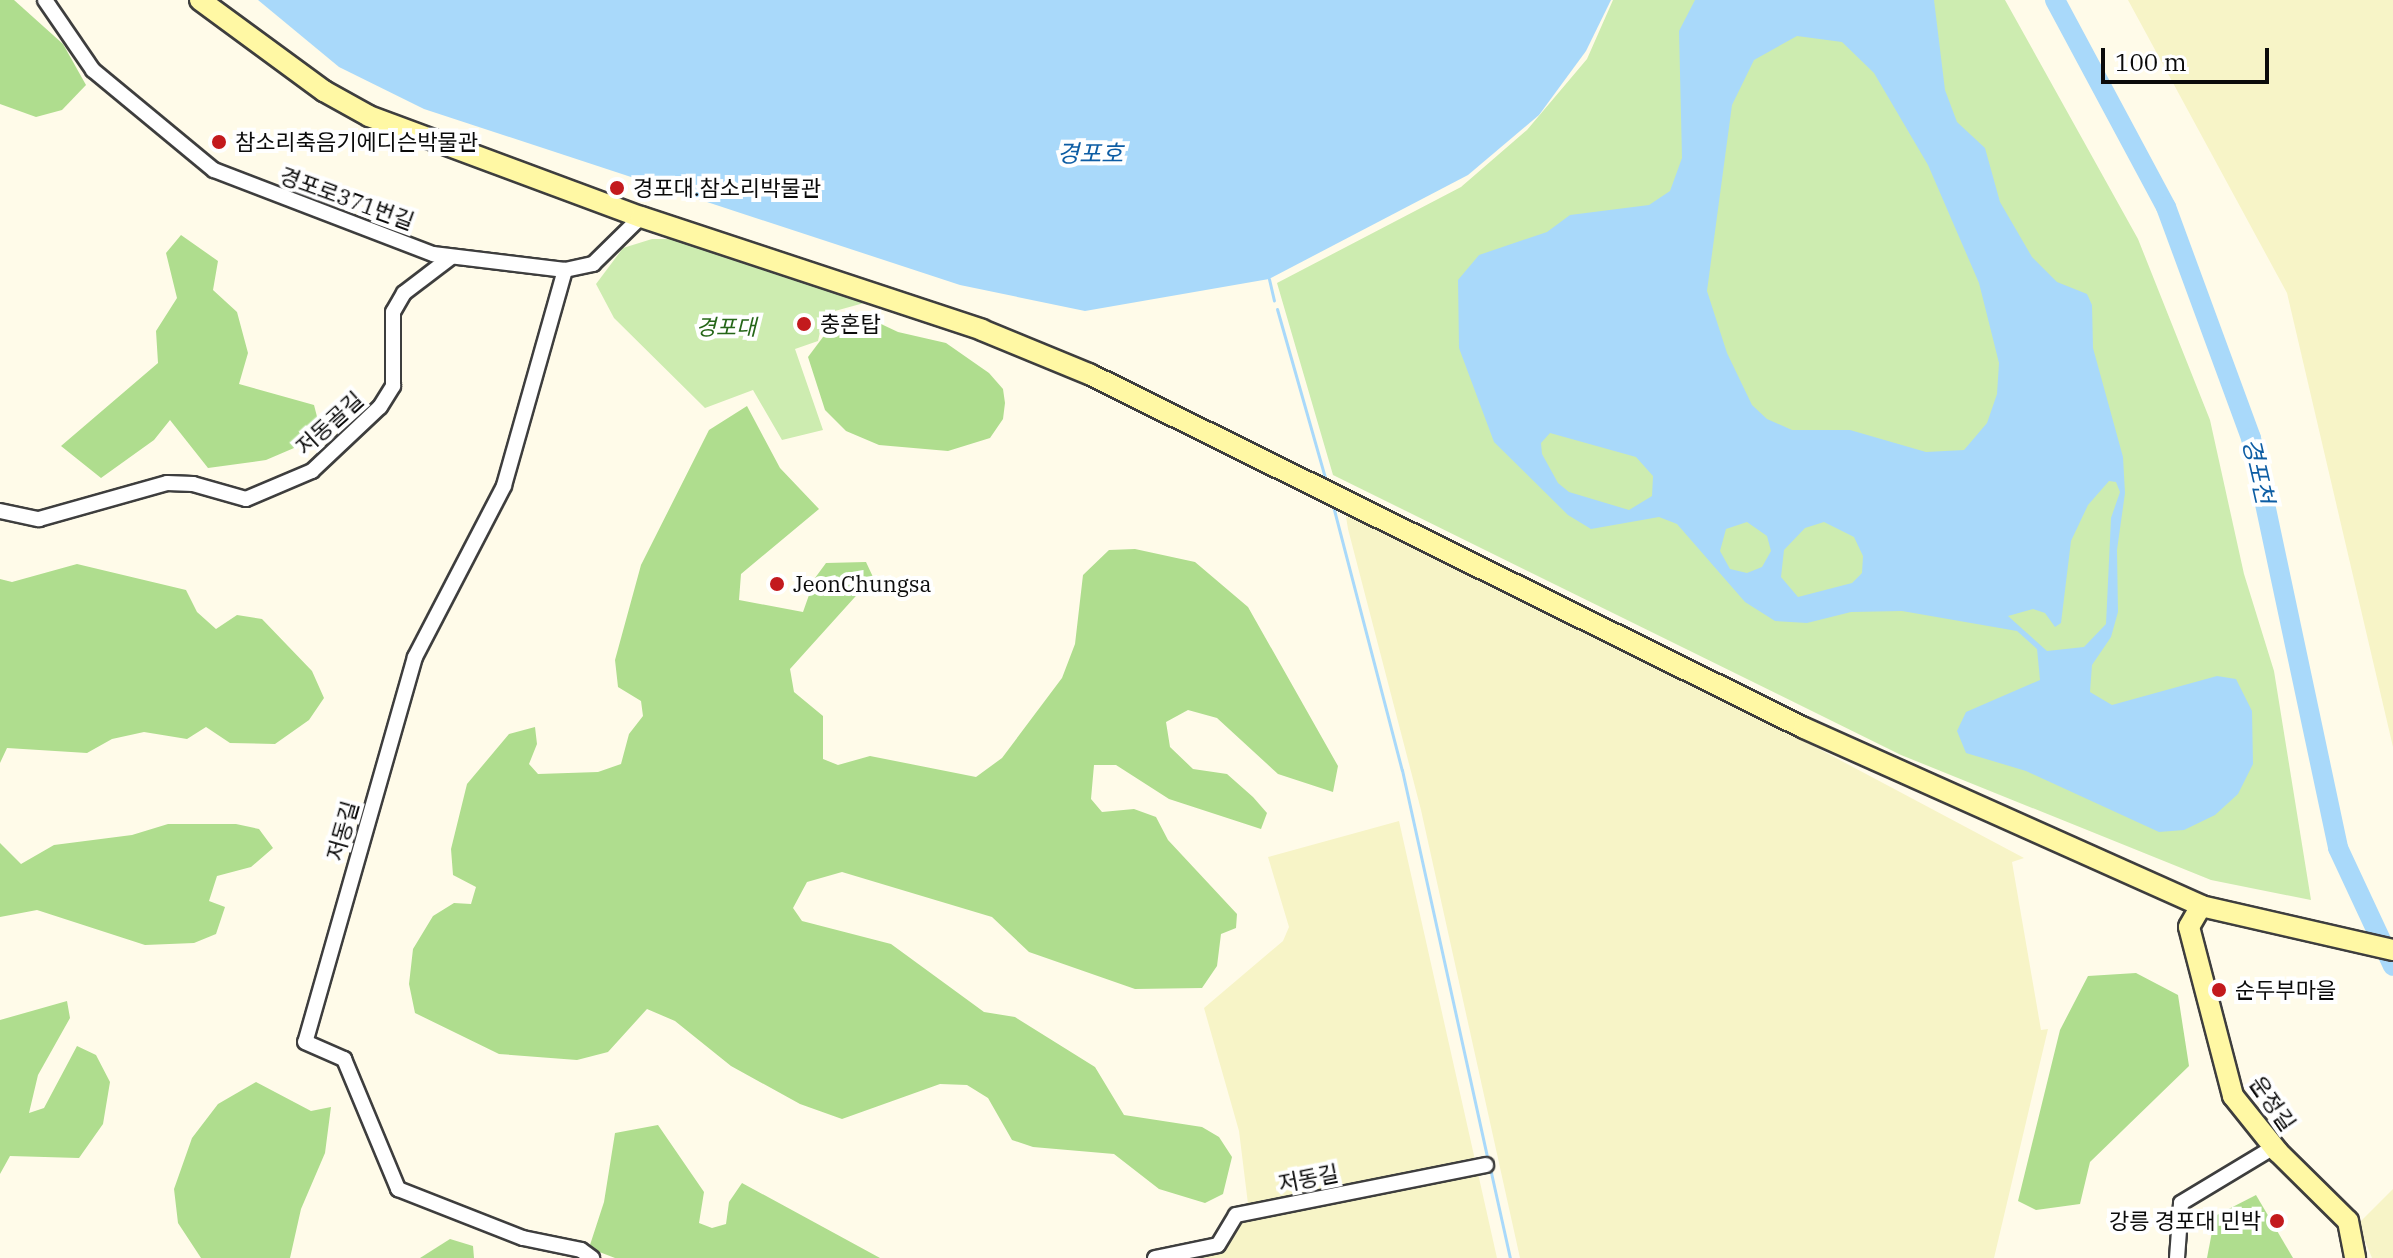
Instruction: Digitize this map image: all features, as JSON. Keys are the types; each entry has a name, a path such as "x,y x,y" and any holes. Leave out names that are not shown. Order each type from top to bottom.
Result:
{"street":[{"name":"경포로371번길","path":"45,0 93,70 214,170 450,258 565,270 593,264 641,217"},
{"path":"200,0 324,91 369,116 641,217 982,330 1089,374 1804,728 2201,906 2393,950"},
{"name":"저동골길","path":"0,511 39,519 167,483 193,484 246,499 312,471 380,407 393,386 393,312 404,293 450,258"},
{"name":"저동길","path":"565,270 504,486 415,657 305,1042 344,1059 398,1189 523,1238 581,1250 592,1258"},
{"name":"운정길","path":"2201,906 2189,927 2233,1096 2274,1147 2348,1221 2355,1258"},
{"path":"2177,1258 2181,1203 2274,1147"},
{"name":"저동길","path":"1155,1258 1218,1245 1236,1215 1486,1165"}],"shaded area":[{"path":"2128,0 2393,0 2393,747 2287,293"},
{"path":"1356,516 1774,725 2024,858 2012,862 2041,1030 2048,1029 1994,1258 1520,1258 1421,810 1348,529 1346,517"},
{"path":"1399,821 1497,1258 1188,1258 1220,1246 1248,1204 1239,1131 1204,1008 1283,941 1289,927 1268,857"},
{"path":"2393,1189 2393,1258 2372,1258 2358,1224"}],"green space":[{"path":"0,0 14,0 63,44 86,85 62,110 36,117 0,104"},
{"path":"1613,0 2005,0 2138,239 2210,420 2244,574 2274,671 2311,900 2211,880 1901,755 1333,475 1277,283 1461,187 1527,130 1587,59"},
{"path":"181,235 218,261 213,290 237,312 248,353 239,384 314,405 322,436 266,460 208,468 170,420 154,440 101,478 61,446 158,363 156,331 177,298 166,253"},
{"name":"경포대","path":"652,239 685,239 864,303 824,314 818,341 795,349 823,430 782,440 753,390 705,408 614,318 596,284 623,248"},
{"path":"847,316 864,316 898,332 946,343 989,373 1003,389 1005,403 1003,419 990,438 948,451 879,445 846,431 825,410 808,357 832,325"},
{"path":"747,406 780,468 819,509 741,574 739,600 803,612 815,578 826,563 866,562 873,577 790,669 794,692 823,716 823,759 838,765 870,756 976,777 1002,758 1062,678 1075,644 1083,575 1109,550 1135,549 1195,562 1248,607 1338,766 1333,792 1278,774 1217,718 1188,710 1166,722 1170,747 1193,769 1227,774 1253,797 1267,813 1261,829 1169,799 1116,765 1094,765 1091,799 1102,812 1134,809 1156,817 1168,840 1237,914 1236,928 1221,934 1217,966 1202,988 1135,989 1029,952 992,917 842,872 807,882 793,908 802,921 891,944 984,1012 1015,1017 1095,1067 1124,1115 1202,1127 1219,1137 1232,1157 1223,1194 1205,1203 1159,1189 1114,1154 1033,1147 1012,1140 988,1098 967,1085 940,1084 842,1119 800,1104 731,1066 675,1021 647,1009 608,1052 577,1060 499,1054 415,1013 409,984 413,949 433,916 454,903 471,904 476,887 453,875 451,849 467,784 509,734 535,727 537,744 529,764 538,774 598,772 621,764 629,734 643,716 641,701 618,687 615,660 641,565 709,430"},
{"path":"77,564 186,590 197,612 216,629 237,615 262,619 312,671 324,698 309,720 275,744 230,743 206,727 187,739 144,732 112,739 87,753 7,748 0,763 0,579 12,582"},
{"path":"168,824 236,824 259,829 273,848 251,867 217,876 209,901 225,907 216,934 194,943 145,945 37,910 0,917 0,843 21,864 54,845 132,835"},
{"path":"2136,973 2178,995 2189,1066 2090,1162 2080,1204 2036,1210 2018,1201 2060,1030 2088,976"},
{"path":"67,1001 70,1018 38,1075 29,1113 44,1108 77,1046 96,1055 110,1082 103,1124 79,1158 10,1156 0,1174 0,1020"},
{"path":"256,1082 311,1111 331,1107 325,1153 301,1209 290,1258 201,1258 178,1223 174,1189 192,1138 218,1104"},
{"path":"658,1125 704,1192 699,1223 712,1228 726,1224 729,1202 742,1183 880,1258 615,1258 589,1248 604,1202 615,1133"},
{"path":"2256,1195 2293,1258 2207,1258 2215,1216"},
{"path":"450,1239 473,1246 474,1258 420,1258"}],"water":[{"name":"경포호","path":"258,0 1611,0 1586,51 1539,115 1468,175 1269,279 1085,311 960,285 424,109 339,67"},
{"path":"1695,0 1934,0 1945,90 1957,122 1985,148 2000,202 2032,257 2057,282 2087,294 2092,305 2093,348 2123,457 2125,493 2117,550 2118,612 2111,637 2092,665 2090,692 2112,705 2217,676 2236,679 2252,711 2253,764 2238,794 2215,815 2184,830 2159,832 2026,771 1966,753 1957,731 1966,712 2040,680 2037,649 2017,631 1902,611 1851,612 1807,623 1775,621 1745,602 1677,524 1659,517 1591,529 1568,515 1494,442 1459,348 1458,280 1479,255 1547,232 1570,215 1649,205 1670,191 1682,158 1679,31","holes":["1797,36 1842,42 1874,73 1928,165 1979,283 1999,363 1997,394 1987,423 1964,450 1926,452 1850,430 1792,430 1767,419 1752,405 1727,353 1707,291 1732,105 1754,60","1550,433 1636,457 1653,476 1652,496 1629,510 1569,492 1558,483 1542,454 1541,443","2109,481 2116,482 2120,492 2111,518 2106,624 2084,647 2047,651 2008,616 2033,609 2045,613 2055,627 2061,623 2071,541 2088,505","1747,522 1767,536 1771,551 1762,567 1747,573 1730,569 1720,551 1726,529","1824,522 1854,537 1863,556 1862,573 1852,583 1798,597 1781,577 1784,550 1805,528"]}],"waterway":[{"name":"경포천","path":"2055,0 2166,207 2251,438 2338,848 2393,966"},
{"path":"1269,279 1274,300"},
{"path":"1277,309 1327,484"},
{"path":"1332,502 1402,770 1488,1161"},
{"path":"1490,1168 1510,1258"}],"place":[{"name":"참소리축음기에디슨박물관","path":"219,142"},
{"name":"경포대.참소리박물관","path":"617,188"},
{"name":"충혼탑","path":"804,324"},
{"name":"JeonChungsa","path":"777,584"},
{"name":"순두부마을","path":"2219,990"},
{"name":"강릉 경포대 민박","path":"2277,1221"}]}
